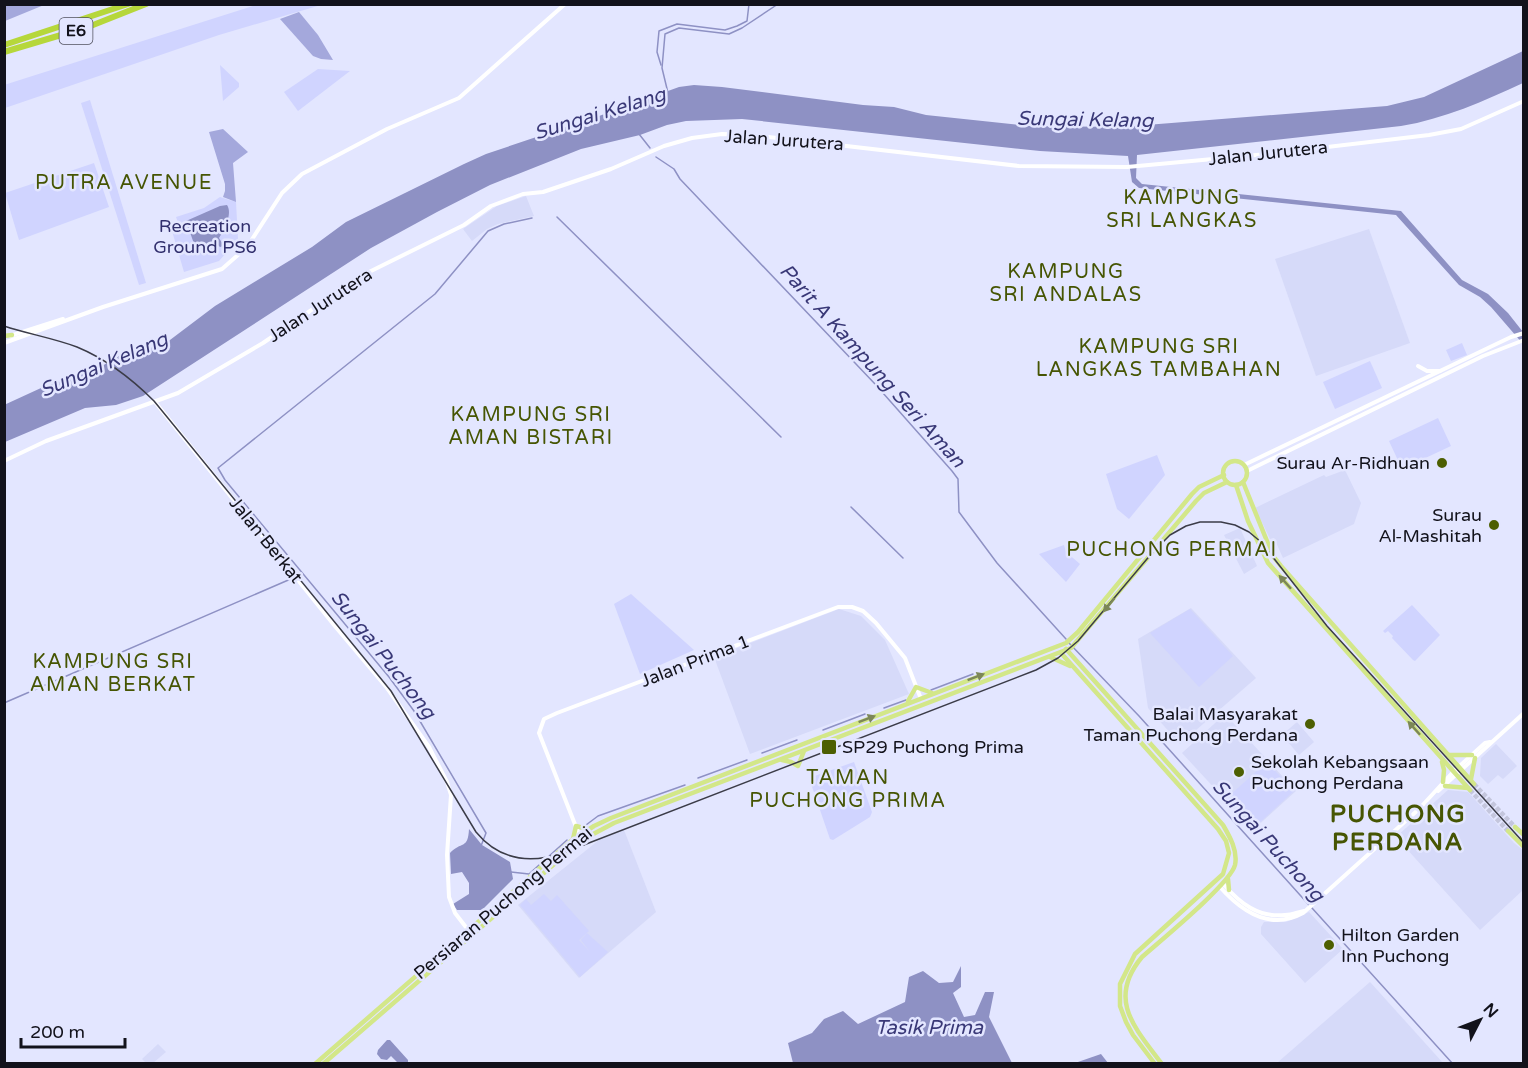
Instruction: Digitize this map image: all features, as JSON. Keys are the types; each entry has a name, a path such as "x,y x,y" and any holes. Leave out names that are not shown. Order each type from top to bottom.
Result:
{"highway":[{"name":"E6","path":"4,45 128,4"},
{"name":"E6","path":"4,52 88,27 146,4"}],"main road":[{"path":"4,339 12,335"},
{"path":"1235,461 1244,465 1247,471 1243,482 1236,485 1227,482 1224,475 1229,463 1235,461"},
{"name":"Persiaran Puchong Permai","path":"324,1064 571,841 906,703 1064,644 1078,632 1192,494 1199,487 1224,475"},
{"name":"Persiaran Puchong Permai","path":"315,1064 590,829 612,818 780,760 924,706 1061,653 1077,644 1196,501 1227,482"},
{"path":"1243,482 1273,556 1460,769 1473,782 1473,757 1448,755"},
{"path":"1236,485 1248,520 1268,563 1469,789 1444,784 1441,758"},
{"path":"1064,644 1223,825 1231,839 1236,859 1235,867 1221,885 1135,954 1120,984 1120,1006 1126,1022 1155,1064"},
{"path":"1076,660 1077,644"},
{"path":"1056,648 1218,829 1226,841 1229,853 1221,885"},
{"path":"1050,657 1074,669"},
{"path":"906,703 914,695 916,687 932,693"},
{"path":"780,760 789,761 798,766 804,751"},
{"path":"571,841 576,826 590,829"},
{"path":"1515,827 1524,835"},
{"path":"1508,831 1524,847"},
{"path":"1162,1064 1131,1019 1126,1004 1125,984 1142,957 1212,890 1223,874"},
{"path":"1212,890 1227,891 1229,876"}],"street":[{"path":"4,339 28,334 222,269 247,247 282,193 302,174 387,129 459,98 565,4"},
{"name":"Jalan Jurutera","path":"4,461 46,441 155,402 195,384 242,356 363,275 464,225 491,207 523,194 543,192 611,169 664,146 692,138 722,134 751,135 1019,166 1127,166 1267,154 1429,135 1461,129 1524,101"},
{"path":"12,335 73,318"},
{"path":"1244,465 1475,354 1524,333"},
{"path":"1247,471 1522,340"},
{"path":"1463,367 1464,363 1475,354"},
{"path":"1418,366 1427,371 1463,367"},
{"path":"1417,389 1425,379 1442,377"},
{"name":"Jalan Berkat","path":"155,402 387,688 429,747 451,795 447,855 447,888 450,903 470,933"},
{"name":"Jalan Prima 1","path":"581,838 539,733 544,719 557,713 838,607 852,607 863,611 876,622 905,658 924,706"},
{"path":"1221,885 1248,907 1269,915 1286,915 1306,909 1444,784 1485,743 1490,742 1524,713"}],"shaded area":[{"path":"5,4 44,4 44,5 5,21"},
{"path":"299,12 318,35 333,60 313,56 280,19"},
{"path":"223,129 248,152 233,163 236,202 223,197 225,184 209,132"},
{"path":"526,196 534,216 498,224 487,229 472,241 463,229 497,206"},
{"path":"1369,229 1410,343 1316,376 1275,259"},
{"path":"1345,470 1361,503 1354,524 1283,558 1274,538 1270,539 1255,508 1324,475 1326,477"},
{"path":"1240,528 1257,566 1244,574 1224,535"},
{"path":"1191,608 1256,678 1180,744 1148,708 1138,639"},
{"path":"839,609 861,616 885,640 909,694 750,754 714,657"},
{"name":"Sekolah Kebangsaan Puchong Perdana","path":"1225,714 1296,791 1253,830 1182,753"},
{"path":"1297,722 1314,742 1299,755 1282,735"},
{"path":"1496,744 1517,766 1503,779 1498,775 1488,784 1480,776 1481,758"},
{"path":"1448,790 1468,792 1523,850 1523,890 1480,930 1396,837"},
{"path":"624,830 656,912 579,978 518,905 599,840"},
{"path":"1309,912 1343,949 1305,983 1261,934 1261,927 1264,922 1286,922"},
{"path":"1370,982 1443,1063 1277,1063"},
{"path":"158,1044 166,1052 153,1063 146,1063 142,1059"}],"green space":[{"path":"256,5 321,5 219,35 5,108 4,85"},
{"path":"220,65 239,83 239,87 223,101"},
{"path":"318,69 350,71 298,111 284,92"},
{"path":"90,100 146,283 139,285 81,103"},
{"path":"94,163 109,207 19,240 5,193"},
{"name":"Recreation Ground PS6","path":"220,197 236,202 238,239 219,261 184,272 172,231 180,228 176,217 204,208"},
{"path":"1462,343 1467,355 1451,361 1446,350"},
{"path":"1370,361 1382,388 1335,409 1323,382"},
{"path":"1438,418 1451,446 1402,469 1389,441"},
{"path":"1157,455 1165,475 1129,519 1117,509 1106,474"},
{"path":"1064,545 1066,552 1080,564 1066,582 1039,554"},
{"path":"631,594 694,650 640,674 614,604"},
{"path":"1412,605 1440,635 1415,661 1388,631 1385,633 1383,631"},
{"path":"1190,609 1233,656 1199,687 1150,633"},
{"path":"854,762 872,812 870,817 833,840 830,839 809,778"},
{"path":"1267,762 1294,791 1257,825 1230,795"},
{"path":"544,894 551,901 557,895 589,931 579,940 590,952 581,940 587,933 608,952 580,977 520,905 526,899 531,905"}],"water":[{"name":"Sungai Kelang","path":"1523,51 1523,83 1448,114 1401,126 1137,155 1136,178 1142,184 1401,211 1462,280 1488,294 1508,313 1523,332 1523,344 1491,307 1480,297 1459,285 1396,215 1139,188 1132,182 1128,156 1040,151 742,119 686,121 581,149 490,185 371,248 143,396 116,405 85,408 5,442 4,405 41,388 102,366 132,348 150,348 166,343 215,306 312,247 346,222 486,154 679,87 694,85 722,87 894,107 926,115 1029,126 1121,127 1387,106 1424,97"},
{"path":"227,205 229,213 219,238 224,246 220,247 215,242 201,249 198,255 186,221"},
{"path":"469,829 482,845 510,862 513,879 482,910 457,910 453,904 469,894 469,883 462,872 451,874 450,853 465,843"},
{"name":"Tasik Prima","path":"961,966 961,987 953,993 964,1017 975,1015 985,992 994,992 989,1017 1012,1063 793,1063 788,1043 812,1033 824,1019 843,1011 858,1024 905,1002 909,977 923,971 939,983 953,982"},
{"path":"387,1040 390,1040 408,1060 408,1063 398,1063 391,1056 387,1060 381,1059 377,1054 378,1050"},
{"path":"1101,1054 1108,1063 1075,1063"}],"waterway":[{"path":"661,65 657,52 659,31 677,24 725,30 747,21 749,4"},
{"name":"Sungai Kelang","path":"668,93 662,68 665,34 679,28 729,34 778,4"},
{"name":"Parit A Kampung Seri Aman","path":"639,134 650,148"},
{"name":"Parit A Kampung Seri Aman","path":"656,157 674,169 680,179 875,384 952,471 958,479 959,512 997,563 1066,639"},
{"path":"557,217 781,437"},
{"path":"481,846 486,833 414,711 389,677 225,480 218,468 435,294 488,231 504,224 532,218"},
{"path":"851,507 903,558"},
{"name":"Sungai Puchong","path":"4,703 293,578"},
{"name":"Sungai Puchong","path":"1069,643 1139,716 1309,905"},
{"name":"Sungai Puchong","path":"931,690 973,674"},
{"name":"Sungai Puchong","path":"884,708 906,700"},
{"name":"Sungai Puchong","path":"823,730 865,714"},
{"name":"Sungai Puchong","path":"762,753 797,740"},
{"name":"Sungai Puchong","path":"698,778 747,760"},
{"name":"Sungai Puchong","path":"586,825 598,816 685,785"},
{"name":"Sungai Puchong","path":"511,872 529,874 567,840"},
{"name":"Sungai Puchong","path":"1312,908 1453,1064"}],"tunnel":[{"path":"1474,784 1515,827"},
{"path":"1470,790 1508,831"}],"tram line":[{"path":"4,326 88,352 118,370 154,401 391,691 476,832 495,849 505,854 527,859 563,853 1036,670 1058,658 1078,641 1170,535 1186,526 1200,522 1235,525 1249,532 1261,542 1327,626 1524,843"}],"place":[{"name":"Surau Ar-Ridhuan","path":"1442,463"},
{"name":"Surau Al-Mashitah","path":"1494,525"},
{"name":"Balai Masyarakat Taman Puchong Perdana","path":"1310,724"},
{"name":"SP29 Puchong Prima","path":"829,747"},
{"name":"Sekolah Kebangsaan Puchong Perdana","path":"1239,772"},
{"name":"Hilton Garden Inn Puchong","path":"1329,945"}],"district":[{"name":"PUTRA AVENUE","path":"124,183"},
{"name":"KAMPUNG SRI LANGKAS","path":"1182,210"},
{"name":"KAMPUNG SRI ANDALAS","path":"1066,284"},
{"name":"KAMPUNG SRI LANGKAS TAMBAHAN","path":"1159,358"},
{"name":"KAMPUNG SRI AMAN BISTARI","path":"531,426"},
{"name":"PUCHONG PERMAI","path":"1172,550"},
{"name":"KAMPUNG SRI AMAN BERKAT","path":"113,674"},
{"name":"TAMAN PUCHONG PRIMA","path":"848,790"},
{"name":"PUCHONG PERDANA","path":"1398,828"}]}
